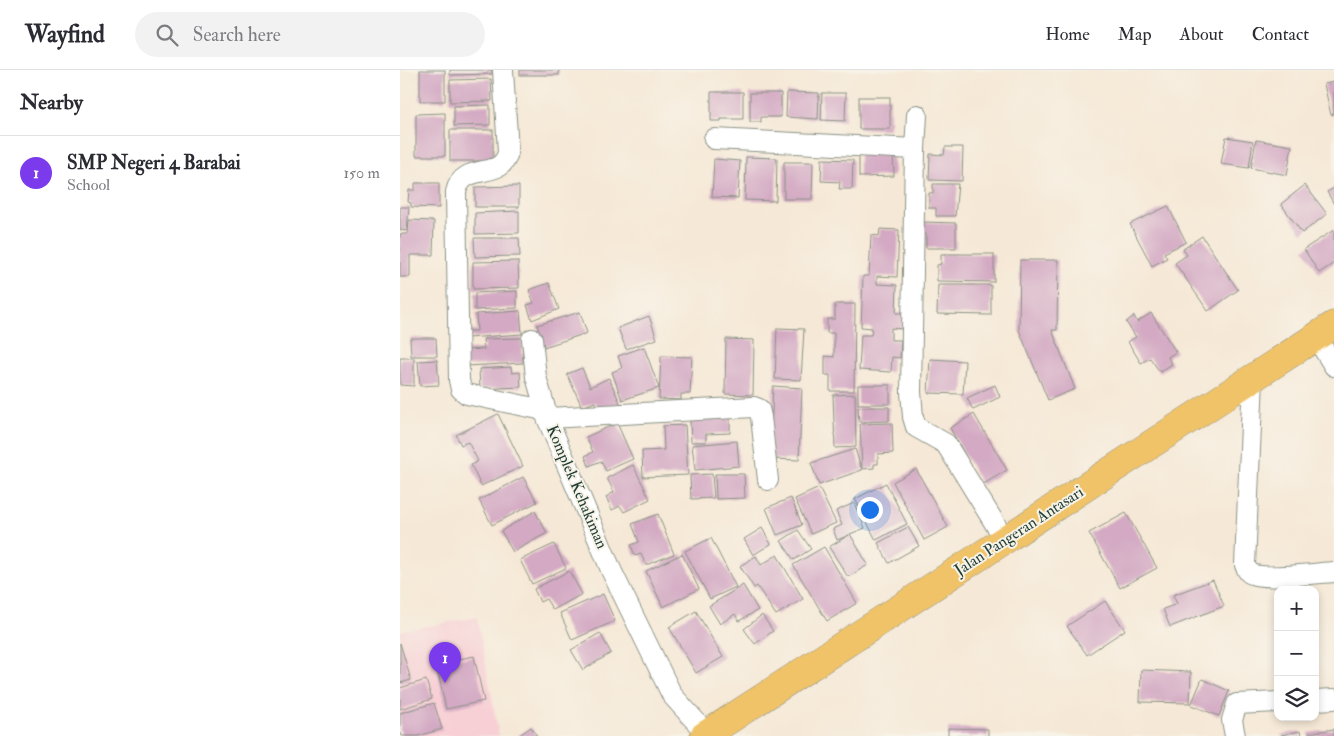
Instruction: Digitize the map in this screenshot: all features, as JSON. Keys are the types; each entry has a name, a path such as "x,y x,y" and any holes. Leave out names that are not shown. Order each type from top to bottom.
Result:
{"main road":[{"name":"Jalan Pangeran Antasari","path":"706,735 1325,331"}],"street":[{"name":"Komplek Kehakiman","path":"503,70 507,158 500,167 466,176 458,183 456,192 459,380 461,389 467,394 545,413 612,572 672,695 706,735"},
{"path":"917,115 911,392 913,417 916,428 946,444 1005,540"},
{"path":"714,139 915,149"},
{"path":"1325,331 1334,366"},
{"path":"532,339 536,377 548,418 754,407 759,409 761,417 768,480"},
{"path":"1253,379 1244,561 1248,571 1253,575 1274,576 1334,572"},
{"path":"1319,700 1334,699"},
{"path":"1233,728 1237,704 1274,702"}],"shaded area":[{"path":"477,617 499,736 400,736 400,631"}],"building":[{"path":"420,70 445,70 445,101 420,101"},
{"path":"450,70 492,70 492,74 450,75"},
{"path":"520,70 559,70 559,75 520,75"},
{"path":"491,79 492,101 450,102 450,80"},
{"path":"1334,82 1334,114 1331,115 1324,84"},
{"path":"711,92 743,92 743,119 711,121"},
{"path":"787,92 819,93 818,119 786,117"},
{"path":"750,93 781,93 781,117 761,117 761,122 750,122"},
{"path":"822,93 846,93 845,121 821,120"},
{"path":"859,97 890,97 890,129 859,129"},
{"path":"490,105 490,125 454,126 454,106"},
{"path":"445,113 445,156 416,156 416,114"},
{"path":"450,130 493,130 493,161 450,161"},
{"path":"1226,137 1253,141 1249,168 1221,164"},
{"path":"1256,140 1292,146 1287,175 1251,168"},
{"path":"945,147 963,147 962,181 929,180 930,154 944,155"},
{"path":"893,153 894,176 859,177 859,154"},
{"path":"746,157 777,158 776,201 745,200"},
{"path":"714,159 740,161 738,198 712,197"},
{"path":"822,159 853,160 852,189 839,189 840,182 821,181"},
{"path":"784,162 813,162 812,199 784,199"},
{"path":"415,183 439,183 439,208 411,207 411,203 408,202 409,190 415,190"},
{"path":"933,184 958,184 955,216 936,216 936,208 929,208 929,193 933,193"},
{"path":"1305,185 1327,214 1302,233 1281,204"},
{"path":"519,186 519,207 475,207 475,187"},
{"path":"1334,188 1334,204 1327,192"},
{"path":"1168,206 1186,242 1164,253 1167,258 1152,266 1130,224"},
{"path":"400,207 409,207 407,231 400,230"},
{"path":"519,211 519,233 475,234 475,213"},
{"path":"409,220 434,221 433,255 410,255 410,277 400,277 400,234 408,234"},
{"path":"922,222 956,223 956,248 926,248 926,234 922,234"},
{"path":"880,229 899,230 897,277 877,276 877,284 897,285 896,313 904,313 903,329 891,328 891,340 901,340 900,358 892,357 891,372 859,370 861,335 871,335 872,328 861,327 863,276 869,276 871,235 879,236"},
{"path":"1334,230 1334,263 1319,273 1304,249"},
{"path":"1202,236 1238,290 1208,311 1175,263 1187,255 1183,249"},
{"path":"474,238 519,238 520,256 475,257"},
{"path":"941,254 994,254 994,282 937,281 937,265 941,264"},
{"path":"1020,260 1058,260 1057,330 1052,330 1075,389 1048,400 1019,330"},
{"path":"518,261 519,288 473,289 473,262"},
{"path":"549,283 559,309 532,320 527,305 534,303 529,290"},
{"path":"938,285 991,285 991,315 937,314"},
{"path":"517,291 517,308 475,310 475,293"},
{"path":"835,304 855,304 854,391 830,391 830,375 825,375 825,356 834,357 834,333 827,333 827,319 835,319"},
{"path":"520,311 522,334 467,338 466,331 477,331 476,314"},
{"path":"580,312 587,333 544,347 537,325"},
{"path":"1151,313 1176,352 1168,357 1172,364 1160,372 1150,358 1141,363 1128,342 1136,337 1126,322 1134,316 1137,322"},
{"path":"649,316 657,339 626,349 618,328"},
{"path":"777,328 804,329 801,380 775,379"},
{"path":"410,338 436,338 437,356 411,356"},
{"path":"522,338 523,363 466,366 465,350 484,349 483,339"},
{"path":"726,339 754,340 753,395 725,394"},
{"path":"644,347 659,388 622,400 612,372 622,368 618,356"},
{"path":"661,356 692,357 690,394 681,394 681,400 659,399"},
{"path":"400,358 414,358 414,386 400,385"},
{"path":"930,359 965,361 963,394 928,393"},
{"path":"437,360 439,385 420,386 418,361"},
{"path":"511,367 512,373 520,372 521,387 480,389 479,369"},
{"path":"582,368 590,387 609,378 621,405 600,414 595,402 582,407 567,374"},
{"path":"858,385 890,385 890,404 858,404"},
{"path":"995,385 1000,397 973,410 967,398"},
{"path":"773,386 802,388 799,460 770,459"},
{"path":"855,394 856,447 835,448 833,395"},
{"path":"858,407 889,407 889,421 859,422"},
{"path":"498,414 523,466 481,486 471,465 478,461 468,442 461,445 456,435"},
{"path":"974,414 1007,470 982,485 950,428"},
{"path":"730,418 730,433 706,434 706,442 691,442 690,420"},
{"path":"617,423 633,459 606,471 601,461 589,466 585,456 593,452 586,437"},
{"path":"892,423 893,453 878,454 878,464 874,464 874,468 862,469 860,424"},
{"path":"685,425 688,475 643,477 642,451 664,450 663,426"},
{"path":"737,441 739,466 695,470 692,445"},
{"path":"855,449 862,470 819,485 811,463"},
{"path":"633,465 650,499 624,512 620,506 612,510 606,497 614,492 607,478"},
{"path":"916,469 948,527 924,540 893,482"},
{"path":"712,474 714,498 691,499 690,475"},
{"path":"715,474 744,474 745,498 716,499"},
{"path":"523,477 537,502 492,525 479,500"},
{"path":"886,483 907,524 876,540 855,499"},
{"path":"819,488 836,523 811,534 795,499"},
{"path":"791,498 802,525 777,535 766,508"},
{"path":"854,503 865,528 850,534 868,565 848,577 829,547 849,535 837,540 833,529 842,525 836,511"},
{"path":"535,511 547,533 513,552 501,531"},
{"path":"1126,513 1157,568 1120,588 1089,533"},
{"path":"658,514 674,554 646,565 641,554 635,556 631,545 639,542 632,524"},
{"path":"908,527 919,546 889,563 878,543"},
{"path":"762,528 771,544 753,555 744,539"},
{"path":"798,530 811,549 794,560 781,541"},
{"path":"711,538 736,587 710,599 685,551"},
{"path":"554,544 566,568 532,584 520,560"},
{"path":"824,547 857,603 827,621 793,565"},
{"path":"682,554 699,589 663,607 646,571"},
{"path":"777,555 803,599 776,615 757,586 754,588 740,566 756,556 761,565"},
{"path":"569,571 582,594 553,610 546,599 540,602 534,589"},
{"path":"1213,580 1224,606 1170,627 1163,609 1177,604 1173,595"},
{"path":"743,585 758,610 739,621 735,614 720,624 709,606"},
{"path":"603,594 615,621 572,640 560,613"},
{"path":"1105,601 1125,630 1087,655 1067,626"},
{"path":"696,611 723,657 696,673 669,627"},
{"path":"762,615 773,631 755,644 744,629"},
{"path":"600,633 611,653 583,670 571,650"},
{"path":"400,643 411,680 400,683"},
{"path":"474,656 484,701 446,709 436,664"},
{"path":"1141,670 1191,672 1190,703 1140,702"},
{"path":"1202,679 1229,691 1219,716 1191,705"},
{"path":"426,680 432,699 400,709 400,688"},
{"path":"434,703 442,729 418,736 402,736 400,713"},
{"path":"531,727 537,736 518,736"},
{"path":"948,728 988,729 988,736 948,736"},
{"path":"1334,729 1334,736 1309,736 1309,733"},
{"path":"1300,731 1301,736 1281,736 1281,735"}],"place":[{"name":"SMP Negeri 4 Barabai","path":"445,683"}]}
